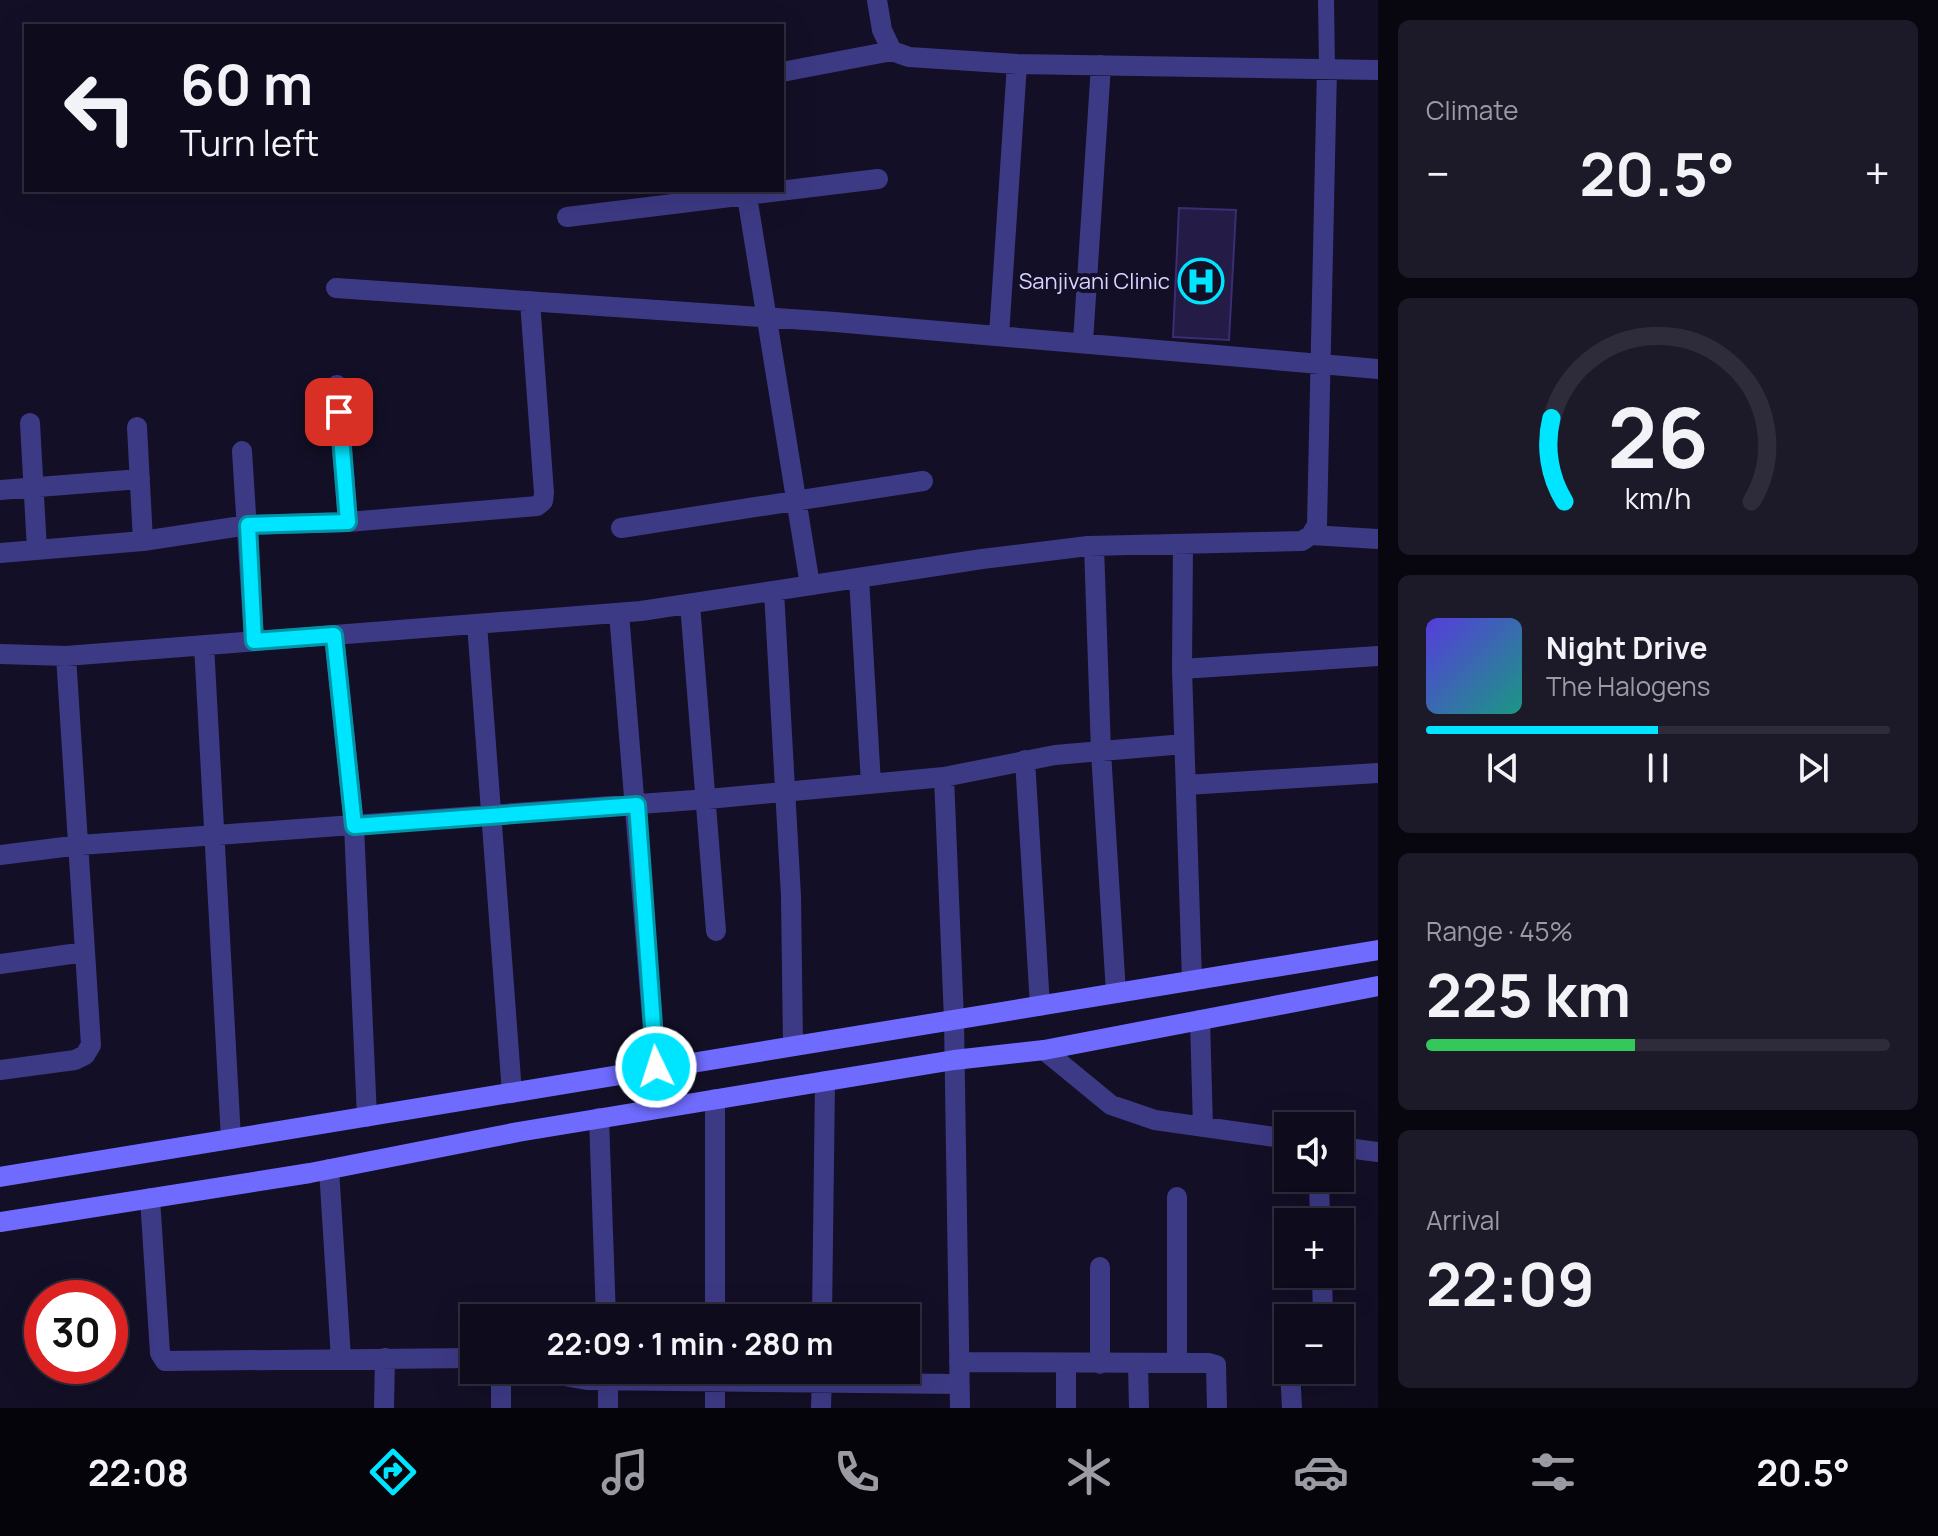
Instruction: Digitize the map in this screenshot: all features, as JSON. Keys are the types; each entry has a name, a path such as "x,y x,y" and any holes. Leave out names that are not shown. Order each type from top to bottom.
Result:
{"main road":[{"path":"0,1177 1378,950"},
{"path":"0,1222 329,1169 599,1118 954,1060 1044,1050 1378,986"}],"street":[{"path":"877,0 882,30 892,51"},
{"path":"784,72 892,51 909,57 1017,64 1378,70"},
{"path":"999,335 1017,64"},
{"path":"1083,342 1101,65"},
{"path":"0,654 66,656 619,613 1094,546 1302,541 1311,535 1317,525 1327,68"},
{"path":"784,189 878,179"},
{"path":"567,217 747,193 810,585"},
{"path":"336,288 999,335 1378,369"},
{"path":"0,553 143,541 248,525 348,522 537,506 543,501 530,301"},
{"path":"337,385 348,522"},
{"path":"30,423 37,550"},
{"path":"137,427 143,541"},
{"path":"242,451 254,641"},
{"path":"0,490 140,479"},
{"path":"621,528 923,481"},
{"path":"1311,535 1378,539"},
{"path":"1183,544 1182,669 1192,981"},
{"path":"1094,546 1101,752 1116,993"},
{"path":"859,578 871,784"},
{"path":"774,591 793,1045"},
{"path":"690,604 708,799 716,931"},
{"path":"619,613 656,1067"},
{"path":"477,624 512,1093"},
{"path":"334,635 354,826 367,1117"},
{"path":"204,645 231,1139"},
{"path":"0,1070 75,1060 85,1055 91,1045 66,656"},
{"path":"1182,669 1378,656"},
{"path":"0,855 80,845 637,805 871,784 944,777 1025,760 1184,744"},
{"path":"1025,760 1040,1006"},
{"path":"1186,785 1378,773"},
{"path":"944,777 954,1020 960,1408"},
{"path":"0,964 85,952"},
{"path":"1200,1020 1203,1127"},
{"path":"1044,1050 1111,1105 1155,1120 1274,1137"},
{"path":"822,1304 825,1081"},
{"path":"715,1099 715,1304"},
{"path":"599,1118 606,1304"},
{"path":"1354,1149 1378,1152"},
{"path":"329,1169 341,1359"},
{"path":"1177,1197 1177,1363"},
{"path":"150,1198 160,1353 165,1361 460,1358"},
{"path":"1100,1267 1100,1364"},
{"path":"384,1408 385,1358"},
{"path":"959,1362 1216,1365 1217,1408"},
{"path":"1066,1364 1066,1408"},
{"path":"1138,1364 1139,1408"},
{"path":"920,1382 959,1384"},
{"path":"501,1384 501,1408"},
{"path":"608,1384 608,1408"},
{"path":"715,1384 715,1408"},
{"path":"821,1408 822,1384"},
{"path":"1291,1384 1292,1408"}],"lane":[{"path":"1326,0 1327,68"}],"building":[{"path":"1179,208 1236,210 1229,340 1173,337"}],"place":[{"name":"Sanjivani Clinic","path":"1201,281"}],"route":[{"path":"339,412 348,522 248,525 254,641 334,635 354,826 637,805 656,1067"}]}
